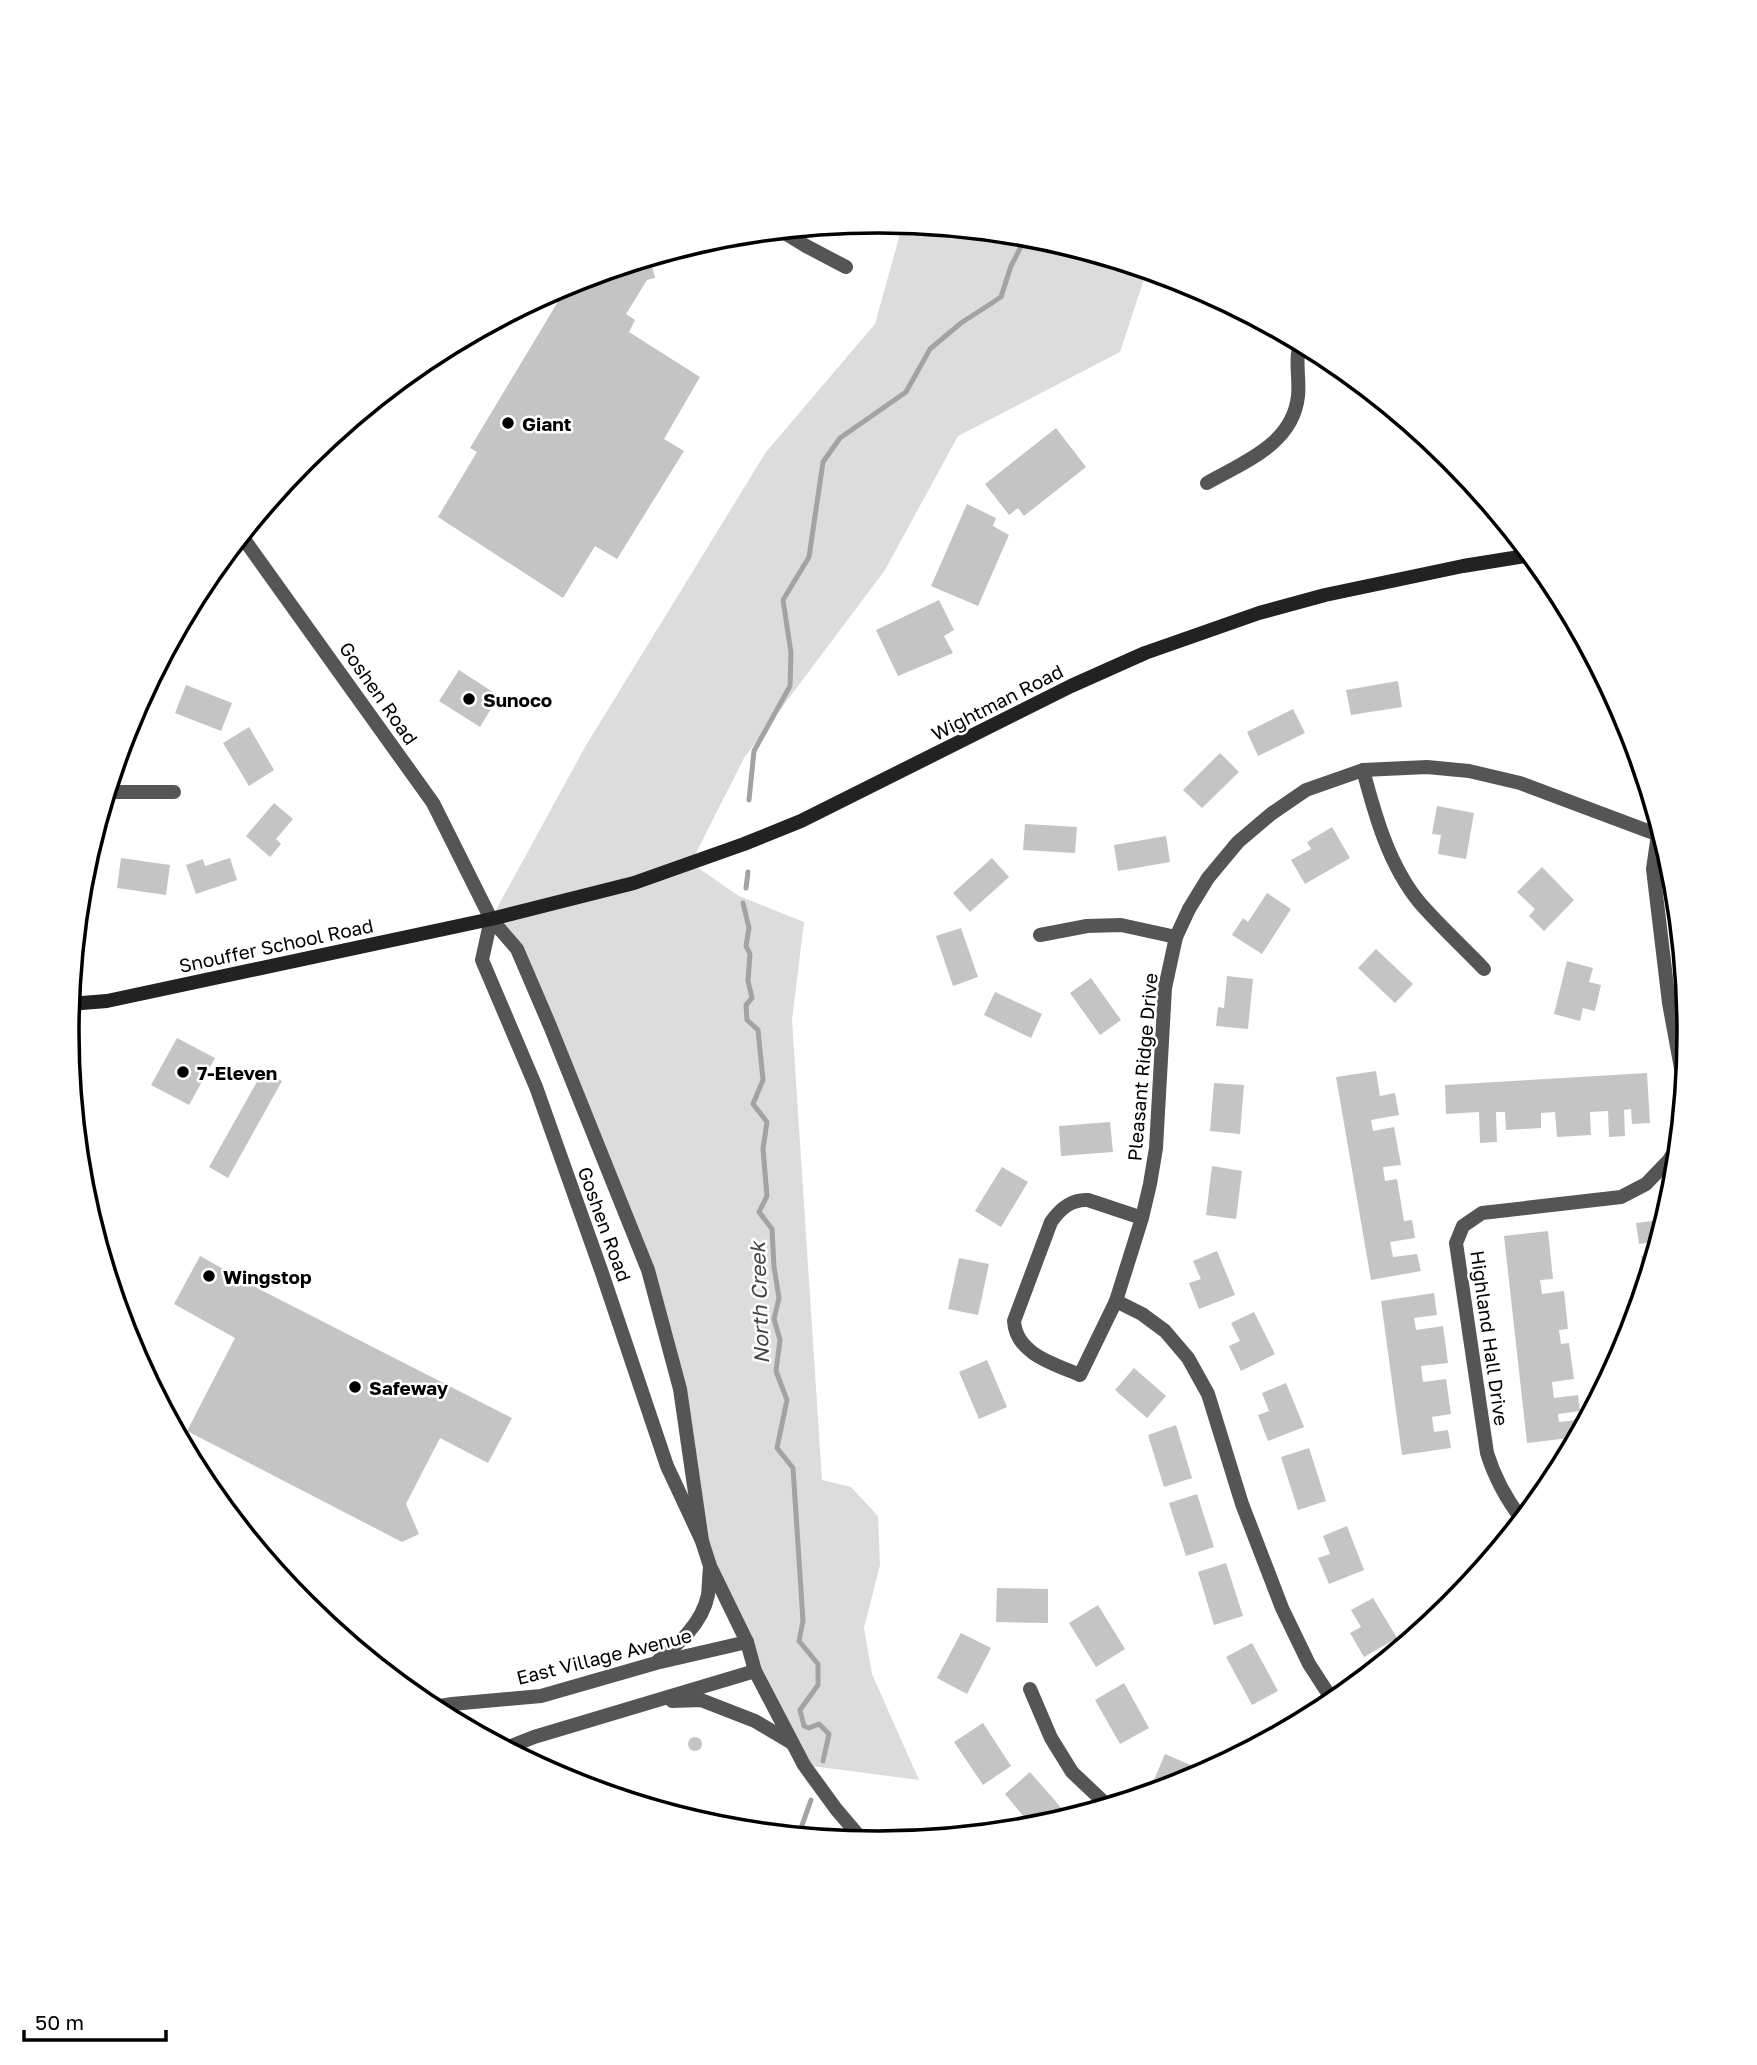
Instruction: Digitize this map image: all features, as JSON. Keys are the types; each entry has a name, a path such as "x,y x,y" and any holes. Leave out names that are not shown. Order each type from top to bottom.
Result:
{"main road":[{"name":"Wightman Road","path":"491,919 634,883 790,826 1071,686 1145,653 1247,617 1338,592 1521,557"},
{"name":"Snouffer School Road","path":"80,1003 107,1001 491,919"}],"street":[{"path":"793,238 846,267"},
{"path":"1207,482 1261,453 1282,436 1294,413 1298,396 1297,352"},
{"name":"Goshen Road","path":"247,543 433,803 491,919 517,949 551,1026 648,1270 680,1389 702,1541"},
{"name":"Pleasant Ridge Drive","path":"1142,1218 1097,1202 1079,1199 1057,1212 1014,1321 1014,1331 1020,1341 1037,1356 1080,1375 1116,1301 1142,1218 1156,1148 1165,988 1176,937 1208,878 1238,842 1271,814 1306,790 1363,770 1427,767 1469,771 1520,783 1652,831"},
{"path":"1363,770 1378,826 1401,875 1419,901 1483,969"},
{"path":"116,792 174,792"},
{"path":"1657,853 1653,869 1669,1003 1678,1050"},
{"name":"Goshen Road","path":"491,919 482,960 536,1087 667,1466 702,1541 710,1566 747,1642 755,1671 792,1743 835,1809 855,1832"},
{"path":"1040,935 1087,926 1121,925 1176,937"},
{"name":"Highland Hall Drive","path":"1517,1514 1505,1499 1494,1478 1487,1452 1456,1244 1463,1226 1482,1213 1621,1197 1646,1184 1667,1162"},
{"path":"1116,1301 1142,1314 1165,1331 1188,1358 1209,1394 1242,1504 1282,1608 1309,1664 1328,1693"},
{"path":"656,1663 682,1640 696,1622 708,1597 710,1566"},
{"name":"East Village Avenue","path":"447,1705 541,1696 656,1663 747,1642"},
{"path":"515,1745 755,1671"},
{"path":"1030,1689 1051,1738 1072,1772 1102,1800"},
{"path":"656,1701 701,1700 755,1721 792,1743"}],"shaded area":[{"path":"900,233 931,234 1035,248 1144,278 1120,352 958,436 885,570 744,758 691,863 739,896 804,922 792,1020 822,1480 851,1487 878,1516 880,1565 864,1628 872,1674 919,1780 804,1765 710,1566 680,1389 648,1270 517,949 491,919 585,747 766,452 875,324"}],"building":[{"path":"652,266 655,278 647,280 626,314 635,320 629,332 700,377 664,439 684,451 617,559 595,546 563,598 438,517 477,452 470,448 559,300"},
{"path":"1056,428 1086,467 1024,516 1018,508 1009,515 985,484"},
{"path":"967,504 996,518 993,526 1009,535 978,606 931,586"},
{"path":"939,600 954,630 944,636 953,653 898,676 876,630"},
{"name":"Sunoco","path":"459,670 499,696 480,727 439,701"},
{"path":"1398,681 1402,707 1351,715 1346,690"},
{"path":"186,685 232,703 221,731 175,713"},
{"path":"1293,709 1305,733 1258,756 1247,732"},
{"path":"249,727 274,770 249,786 223,743"},
{"path":"1220,753 1239,772 1202,808 1183,790"},
{"path":"274,803 293,819 276,839 281,844 270,857 246,836"},
{"path":"1437,806 1474,813 1466,859 1438,854 1441,835 1432,834"},
{"path":"1025,824 1077,827 1075,853 1023,850"},
{"path":"1332,827 1350,858 1305,884 1291,860 1311,849 1307,842"},
{"path":"1166,836 1170,862 1118,871 1114,845"},
{"path":"121,858 170,865 166,895 117,888"},
{"path":"230,858 237,880 196,894 186,865 203,859 205,866"},
{"path":"992,858 1009,877 970,912 953,893"},
{"path":"1542,867 1574,900 1544,931 1529,916 1535,909 1517,892"},
{"path":"1267,893 1291,909 1262,954 1232,935 1243,918 1248,922"},
{"path":"961,928 978,977 953,986 936,936"},
{"path":"1376,949 1413,984 1395,1003 1358,968"},
{"path":"1567,961 1593,968 1589,982 1601,985 1595,1011 1583,1008 1580,1021 1554,1014"},
{"path":"1227,976 1253,979 1248,1029 1216,1026 1218,1007 1224,1008"},
{"path":"1091,978 1121,1020 1100,1035 1070,993"},
{"path":"995,992 1042,1014 1031,1038 984,1015"},
{"name":"7-Eleven","path":"177,1038 215,1058 189,1105 151,1085"},
{"path":"263,1071 282,1081 228,1178 209,1167"},
{"path":"1376,1071 1380,1096 1395,1093 1399,1115 1371,1120 1373,1131 1394,1127 1401,1165 1383,1167 1385,1181 1397,1179 1404,1221 1412,1220 1415,1238 1390,1242 1393,1257 1417,1254 1421,1271 1371,1280 1336,1077"},
{"path":"1647,1073 1650,1123 1632,1124 1631,1109 1624,1110 1625,1136 1609,1137 1608,1111 1590,1112 1591,1135 1557,1137 1555,1112 1541,1113 1541,1128 1506,1130 1505,1112 1496,1112 1497,1142 1480,1143 1479,1112 1446,1114 1445,1085"},
{"path":"1214,1083 1244,1085 1240,1134 1210,1131"},
{"path":"1110,1122 1113,1152 1061,1156 1059,1126"},
{"path":"1212,1166 1242,1171 1236,1219 1206,1215"},
{"path":"1002,1167 1028,1182 1001,1227 975,1211"},
{"path":"1655,1220 1650,1242 1639,1244 1636,1223"},
{"path":"1548,1231 1553,1279 1540,1280 1542,1294 1564,1291 1568,1329 1559,1330 1561,1344 1569,1343 1574,1379 1552,1382 1554,1398 1578,1395 1580,1411 1558,1414 1559,1422 1578,1420 1567,1438 1527,1443 1504,1236"},
{"path":"1217,1251 1235,1295 1199,1309 1189,1283 1201,1279 1193,1261"},
{"path":"200,1256 512,1418 488,1463 440,1438 406,1504 419,1534 402,1542 187,1431 235,1338 174,1304"},
{"path":"1641,1256 1646,1256 1642,1268"},
{"path":"959,1258 989,1264 978,1315 948,1309"},
{"path":"1434,1293 1437,1315 1414,1318 1416,1330 1443,1326 1448,1363 1421,1366 1423,1382 1446,1379 1451,1414 1432,1417 1434,1432 1448,1430 1451,1448 1402,1455 1381,1301"},
{"path":"1254,1312 1275,1354 1241,1371 1229,1346 1240,1341 1231,1323"},
{"path":"987,1360 1007,1407 979,1419 959,1372"},
{"path":"1134,1368 1166,1396 1147,1418 1115,1390"},
{"path":"1286,1383 1304,1427 1268,1441 1258,1415 1269,1411 1262,1393"},
{"path":"1176,1425 1192,1478 1164,1487 1148,1435"},
{"path":"1309,1448 1326,1501 1298,1510 1281,1457"},
{"path":"1197,1494 1214,1547 1186,1556 1169,1503"},
{"path":"1347,1526 1364,1570 1329,1584 1318,1558 1330,1554 1323,1536"},
{"path":"1226,1563 1243,1616 1214,1625 1198,1572"},
{"path":"997,1588 1048,1589 1048,1623 996,1622"},
{"path":"1373,1598 1397,1638 1364,1657 1350,1633 1361,1627 1351,1610"},
{"path":"1098,1605 1125,1649 1096,1667 1069,1623"},
{"path":"961,1633 991,1648 967,1694 937,1678"},
{"path":"1252,1643 1278,1691 1252,1705 1226,1657"},
{"path":"1124,1683 1149,1728 1120,1744 1095,1700"},
{"path":"983,1723 1011,1766 983,1785 954,1742"},
{"path":"695,1737 700,1739 700,1749 695,1751 690,1749 688,1744 690,1739"},
{"path":"1165,1754 1195,1767 1185,1771 1152,1784"},
{"path":"1030,1772 1063,1810 1025,1818 1005,1794"}],"waterway":[{"name":"North Creek","path":"749,800 754,751 790,686 791,653 783,600 809,557 823,462 840,438 906,392 930,349 961,323 1001,297 1011,266 1021,246"},
{"name":"North Creek","path":"746,888 748,872"},
{"name":"North Creek","path":"743,903 749,928 746,946 750,954 748,981 752,998 746,1005 747,1020 758,1030 763,1080 753,1104 767,1122 763,1149 767,1196 759,1212 772,1229 779,1298 774,1319 780,1340 776,1371 787,1400 777,1448 793,1468 803,1621 799,1641 818,1664 818,1685 800,1710 804,1726 809,1728 819,1724 829,1734 823,1761"},
{"name":"North Creek","path":"801,1828 811,1800"}],"place":[{"name":"Giant","path":"508,423"},
{"name":"Sunoco","path":"469,699"},
{"name":"7-Eleven","path":"183,1072"},
{"name":"Wingstop","path":"209,1276"},
{"name":"Safeway","path":"355,1387"}]}
